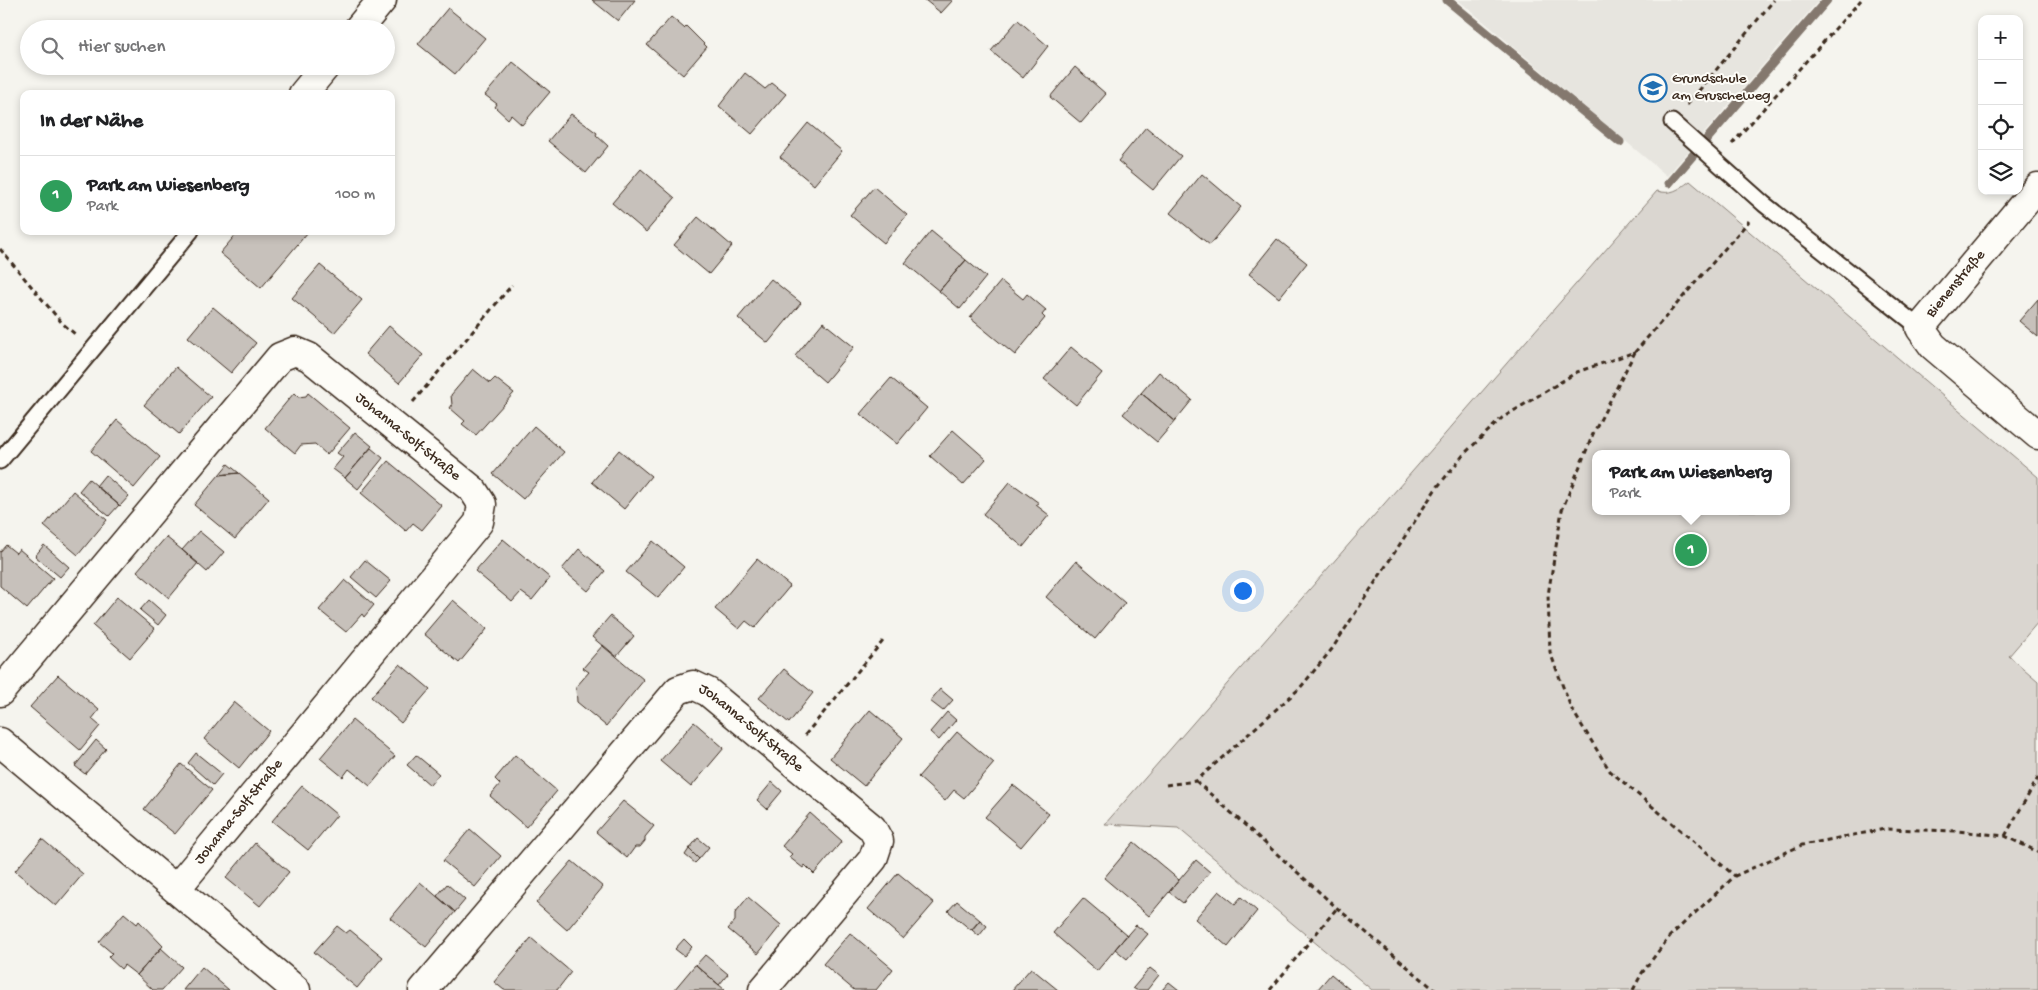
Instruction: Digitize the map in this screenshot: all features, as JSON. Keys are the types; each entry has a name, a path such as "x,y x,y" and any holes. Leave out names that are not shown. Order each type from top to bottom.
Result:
{"street":[{"path":"365,20 382,0"},
{"path":"306,90 319,75"},
{"name":"Bienenstraße","path":"2038,187 1920,328 1933,346 2038,435"},
{"name":"Johanna-Solf-Straße","path":"0,692 280,358 295,351 309,358 473,490 482,504 479,522 176,889"},
{"name":"Johanna-Solf-Straße","path":"423,990 678,690 693,685 708,692 872,828 879,841 873,859 763,990"},
{"path":"0,742 296,990"}],"lane":[{"path":"1672,122 1764,204 1920,328"},
{"path":"0,461 188,235"}],"path":[{"path":"1672,122 1774,0"},
{"path":"1716,161 1861,0"},
{"path":"1735,876 1610,771 1571,708 1550,652 1548,595 1562,510 1592,434 1635,352 1764,204"},
{"path":"0,249 62,323 93,351"},
{"path":"393,425 512,286"},
{"path":"1166,785 1196,781 1300,688 1332,649 1435,490 1466,453 1502,418 1577,372 1635,352"},
{"path":"786,757 883,641"},
{"path":"2006,836 2038,778"},
{"path":"1196,781 1337,908 1435,990"},
{"path":"1634,990 1642,973 1670,936 1735,876 1802,845 1885,829 2006,836 2038,852"},
{"path":"1270,990 1337,908"}],"shaded area":[{"name":"Grundschule am Gruscheweg","path":"1458,0 1819,0 1667,176"},
{"path":"1690,181 2038,477 2038,622 2009,656 2038,681 2038,990 1372,990 1178,828 1105,824 1657,191 1670,192"}],"building":[{"path":"592,0 635,0 618,21"},
{"path":"925,0 953,0 941,13"},
{"path":"448,8 485,38 455,74 418,44"},
{"path":"671,17 684,28 686,26 707,47 683,75 647,45"},
{"path":"1018,20 1048,46 1023,78 991,51"},
{"path":"513,62 550,92 522,125 511,115 508,119 495,107 497,104 485,95"},
{"path":"1075,67 1106,94 1081,123 1050,97"},
{"path":"745,73 765,89 772,83 786,94 752,134 719,106"},
{"path":"571,114 597,133 596,135 608,146 586,173 548,141"},
{"path":"808,123 842,151 814,185 780,157"},
{"path":"1146,127 1181,156 1153,190 1118,161"},
{"path":"641,169 675,198 646,232 612,203"},
{"path":"1202,174 1241,207 1210,245 1170,213"},
{"path":"874,187 907,215 884,243 850,215"},
{"path":"698,217 732,246 709,274 674,245"},
{"path":"931,231 966,260 939,291 905,263"},
{"path":"236,235 305,235 261,288 220,253"},
{"path":"1277,239 1307,263 1279,298 1249,274"},
{"path":"966,260 986,277 960,309 939,291"},
{"path":"320,265 362,300 334,333 292,298"},
{"path":"771,279 801,303 768,343 738,318"},
{"path":"1001,281 1023,299 1027,294 1046,310 1042,315 1045,318 1015,355 970,318"},
{"path":"2038,299 2038,337 2019,321"},
{"path":"213,307 256,343 231,373 188,337"},
{"path":"823,322 854,347 825,382 795,356"},
{"path":"389,326 423,355 399,383 365,354"},
{"path":"1071,347 1102,373 1076,405 1044,379"},
{"path":"176,367 211,397 179,434 144,405"},
{"path":"473,369 490,383 495,378 514,393 476,435 462,424 465,421 450,408 452,405 451,395"},
{"path":"1159,372 1192,400 1175,421 1141,393"},
{"path":"891,378 927,408 897,444 860,414"},
{"path":"294,393 298,397 306,396 308,393 350,428 327,455 315,444 301,445 295,453 265,428"},
{"path":"1141,393 1175,421 1157,442 1123,414"},
{"path":"117,420 160,457 134,488 91,451"},
{"path":"534,426 564,452 523,499 493,474"},
{"path":"953,430 986,459 963,485 930,456"},
{"path":"355,432 372,446 345,478 333,469 343,457 337,453"},
{"path":"371,448 383,458 358,489 345,478"},
{"path":"619,450 651,476 624,509 592,482"},
{"path":"388,461 442,506 422,530 413,523 406,531 361,493"},
{"path":"228,464 239,473 219,475"},
{"path":"239,473 269,498 235,539 194,505 219,475"},
{"path":"105,475 129,496 120,506 96,486"},
{"path":"89,479 119,505 109,516 79,491"},
{"path":"1010,482 1039,503 1036,505 1049,515 1023,547 983,514"},
{"path":"73,491 107,520 78,555 44,526"},
{"path":"199,531 224,552 207,572 182,550"},
{"path":"166,537 198,563 169,598 137,571"},
{"path":"503,539 550,578 532,600 521,592 512,602 475,571"},
{"path":"653,541 684,567 658,598 626,572"},
{"path":"6,545 16,553 19,549 53,578 27,609 0,586 0,552"},
{"path":"44,545 69,567 60,577 35,556"},
{"path":"579,549 605,571 588,591 562,569"},
{"path":"757,559 790,586 755,628 746,621 739,629 715,609"},
{"path":"365,560 391,581 376,598 351,577"},
{"path":"1076,561 1125,603 1095,639 1046,597"},
{"path":"345,580 374,605 364,617 362,614 346,632 319,610"},
{"path":"117,597 155,629 130,658 93,626"},
{"path":"149,600 166,615 158,625 140,610"},
{"path":"453,600 487,629 459,663 424,634"},
{"path":"610,616 634,636 616,657 592,637"},
{"path":"603,645 644,680 606,726 577,702 576,687 589,672 583,668"},
{"path":"400,664 430,689 401,723 371,697"},
{"path":"784,669 813,693 789,723 759,698"},
{"path":"58,675 99,710 92,719 100,726 80,750 30,707"},
{"path":"940,689 953,700 943,711 930,701"},
{"path":"234,702 269,731 239,768 204,739"},
{"path":"870,710 903,738 864,786 830,758"},
{"path":"947,712 956,720 939,740 930,732"},
{"path":"352,720 395,756 370,786 349,769 343,777 320,758"},
{"path":"694,722 724,748 691,787 660,761"},
{"path":"957,732 994,763 964,798 954,790 945,801 918,777"},
{"path":"96,740 106,749 85,774 75,766"},
{"path":"196,753 222,774 213,785 188,763"},
{"path":"416,755 439,774 430,785 407,765"},
{"path":"515,755 557,791 526,827 490,796 500,784 495,779"},
{"path":"181,764 212,790 175,834 144,809"},
{"path":"772,782 782,791 767,809 757,800"},
{"path":"1013,785 1049,814 1021,847 985,817"},
{"path":"302,786 337,815 308,850 272,821"},
{"path":"623,801 654,826 640,847 635,847 627,858 596,832"},
{"path":"810,813 842,841 814,874 805,865 803,868 789,857 792,854 782,846"},
{"path":"470,829 501,856 475,887 443,861"},
{"path":"698,838 709,847 699,859 689,849"},
{"path":"42,839 83,874 56,906 15,871"},
{"path":"1134,842 1179,880 1149,916 1104,878"},
{"path":"255,843 289,872 260,906 226,878"},
{"path":"689,849 699,859 695,863 685,855"},
{"path":"1196,860 1210,872 1183,903 1169,892"},
{"path":"572,861 603,887 567,930 536,903"},
{"path":"898,873 934,903 903,939 868,909"},
{"path":"420,882 455,912 426,947 390,918"},
{"path":"447,884 465,900 455,912 437,896"},
{"path":"1219,891 1235,904 1241,897 1257,911 1228,947 1195,919"},
{"path":"748,897 781,925 758,954 728,929 735,921 735,913"},
{"path":"1083,898 1127,935 1097,971 1053,933"},
{"path":"957,901 980,920 971,930 948,911"},
{"path":"124,913 137,924 139,921 163,946 137,975 124,965 121,969 108,957 112,953 99,942"},
{"path":"980,920 987,926 979,936 972,930"},
{"path":"1136,925 1148,934 1127,959 1115,949"},
{"path":"337,926 346,933 350,930 383,957 357,988 314,952"},
{"path":"850,933 893,969 876,990 854,990 823,964"},
{"path":"531,938 571,972 557,990 504,990 494,982"},
{"path":"684,939 692,947 684,956 675,949"},
{"path":"161,948 182,967 162,990 153,990 137,975"},
{"path":"705,955 728,974 719,985 696,965"},
{"path":"696,965 725,990 674,990"},
{"path":"202,967 229,990 183,990"},
{"path":"1031,968 1058,990 1012,990"},
{"path":"1150,968 1159,975 1147,990 1136,990 1133,988"},
{"path":"1331,974 1350,990 1317,990"},
{"path":"1169,982 1179,990 1162,990"}],"waterway":[{"path":"1447,0 1620,142"},
{"path":"1669,183 1827,0"}],"place":[{"name":"Grundschule am Gruscheweg","path":"1653,88"},
{"name":"Park am Wiesenberg","path":"1691,550"}]}
